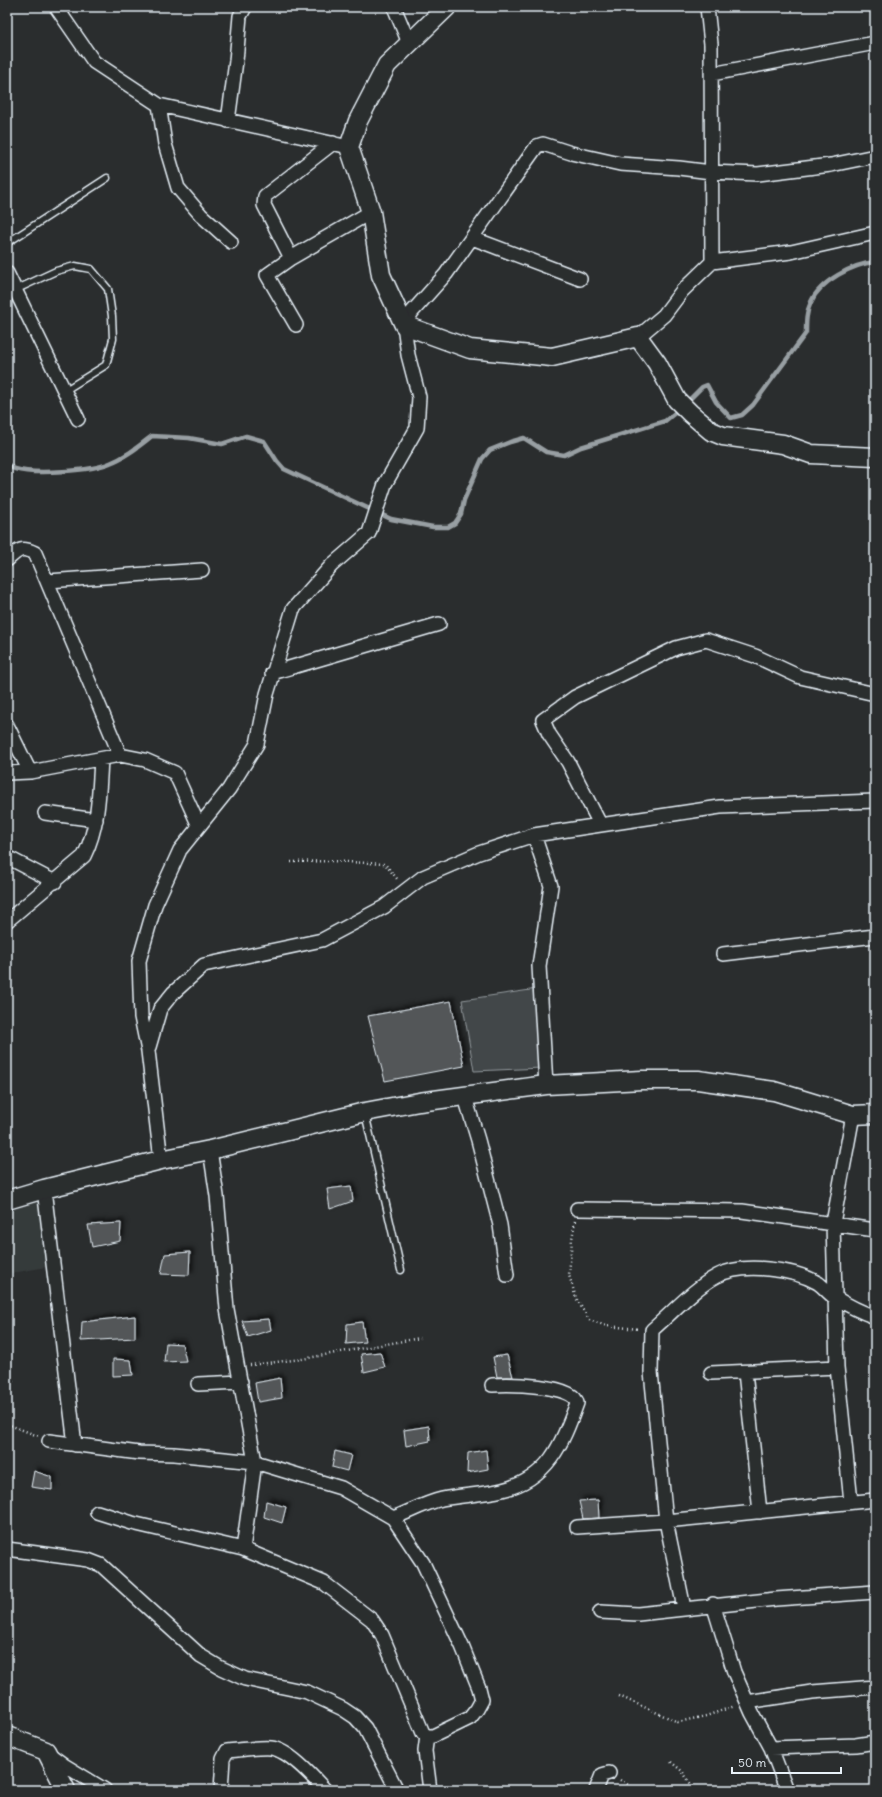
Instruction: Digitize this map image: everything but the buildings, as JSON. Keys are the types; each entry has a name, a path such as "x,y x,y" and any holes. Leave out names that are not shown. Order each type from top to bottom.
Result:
{"street":[{"path":"56,7 94,62 159,105 341,145"},
{"path":"228,121 240,16 245,7"},
{"path":"394,7 409,43"},
{"path":"291,258 264,205 265,196 341,145 358,121 387,65 447,7"},
{"path":"707,7 711,44 712,74 712,262"},
{"path":"712,74 875,43"},
{"path":"159,105 165,144 178,188 202,215 231,242"},
{"path":"404,325 412,312 446,274 537,146 543,144 620,164 711,172 758,174 831,165 875,156"},
{"path":"160,1160 148,1051 141,1017 139,961 155,905 180,850 229,789 257,744 272,673 294,609 332,565 369,532 385,484 417,428 419,397 408,355 404,325 381,275 371,212 341,145"},
{"path":"296,325 267,275 291,258 371,212"},
{"path":"404,325 470,349 552,357 638,337 664,315 682,291 712,262 791,252 875,233"},
{"path":"472,238 580,279"},
{"path":"7,273 78,419"},
{"path":"638,337 657,363 677,400 711,431 723,436 783,444 811,454 875,457"},
{"path":"7,560 17,550 26,549 35,553 120,756"},
{"path":"48,581 202,570"},
{"path":"272,673 439,624"},
{"path":"600,824 568,762 549,734 543,720 574,697 676,648 706,640 755,656 800,677 875,694"},
{"path":"7,725 30,772"},
{"path":"7,773 30,772 120,756 145,760 175,773 199,826"},
{"path":"7,922 84,856 92,841 96,820 101,759"},
{"path":"148,1051 160,1008 172,993 204,965 322,940 384,907 423,877 479,853 534,835 720,807 875,801"},
{"path":"45,813 96,820"},
{"path":"534,835 551,886 539,966 546,1085"},
{"path":"7,857 55,882"},
{"path":"723,954 875,936"},
{"path":"7,1200 44,1189 160,1160 210,1150 365,1112 419,1102 546,1085 642,1080 698,1080 774,1091 853,1115 875,1114"},
{"path":"464,1097 478,1140 500,1225 507,1275"},
{"path":"851,1502 837,1367 833,1223 853,1115"},
{"path":"210,1150 218,1196 227,1309 255,1462 243,1549"},
{"path":"44,1189 75,1445"},
{"path":"577,1209 742,1211 875,1230"},
{"path":"684,1608 666,1521 651,1372 652,1330 691,1295 718,1275 745,1269 768,1269 795,1274 818,1283 834,1296 875,1318"},
{"path":"711,1374 837,1367"},
{"path":"745,1372 760,1512"},
{"path":"198,1384 241,1382"},
{"path":"393,1518 441,1499 502,1490 525,1482 545,1467 556,1453 577,1403 576,1399 573,1396 546,1387 527,1385 492,1386"},
{"path":"49,1441 139,1453 174,1454 255,1462 341,1488 393,1518 423,1563 462,1646 479,1688 482,1700 470,1718 433,1736 427,1736 423,1733 382,1635 372,1620 324,1583 243,1549 132,1523 97,1512"},
{"path":"577,1527 666,1521 875,1500"},
{"path":"7,1549 88,1560 101,1564 201,1656 221,1668 245,1679 307,1692 343,1709 355,1717 365,1728 397,1790"},
{"path":"600,1612 638,1614 714,1604 875,1592"},
{"path":"714,1604 734,1672 747,1702 771,1748 787,1790"},
{"path":"747,1702 812,1692 875,1687"},
{"path":"7,1736 46,1751 64,1765 105,1790"},
{"path":"427,1736 425,1751 430,1790"},
{"path":"771,1748 856,1745 875,1742"},
{"path":"221,1790 223,1759 227,1751 272,1748 284,1752 313,1777 325,1790"},
{"path":"46,1751 66,1790"},
{"path":"596,1790 602,1775 609,1773"}],"lane":[{"path":"7,243 107,178"},
{"path":"15,290 56,270 75,266 91,269 108,289 112,316 113,339 106,365 64,391"},
{"path":"365,1112 401,1270"}],"path":[{"path":"291,862 330,861 385,864 406,890"},
{"path":"577,1209 572,1239 569,1275 576,1298 589,1320 607,1326 652,1330"},
{"path":"238,1366 302,1359 420,1338"},
{"path":"7,1377 13,1379 7,1399"},
{"path":"7,1424 49,1441"},
{"path":"619,1696 678,1722 706,1716 747,1702"},
{"path":"671,1762 682,1771 696,1790"},
{"path":"609,1773 637,1790"}],"shaded area":[{"path":"537,989 542,1068 474,1071 462,1000"},
{"path":"40,1201 52,1266 7,1274 7,1207"}],"waterway":[{"path":"686,403 702,387 707,385 716,402 731,418 742,415 753,405 806,333 808,310 815,294 829,281 847,270 866,263 875,262"},
{"path":"7,464 15,469 35,472 77,470 102,466 116,461 152,436 189,438 222,444 246,436 264,441 284,469 391,519 433,527 448,527 455,523 461,514 464,500 482,459 490,450 524,438 546,452 564,455 581,447 665,421 681,408"}]}
